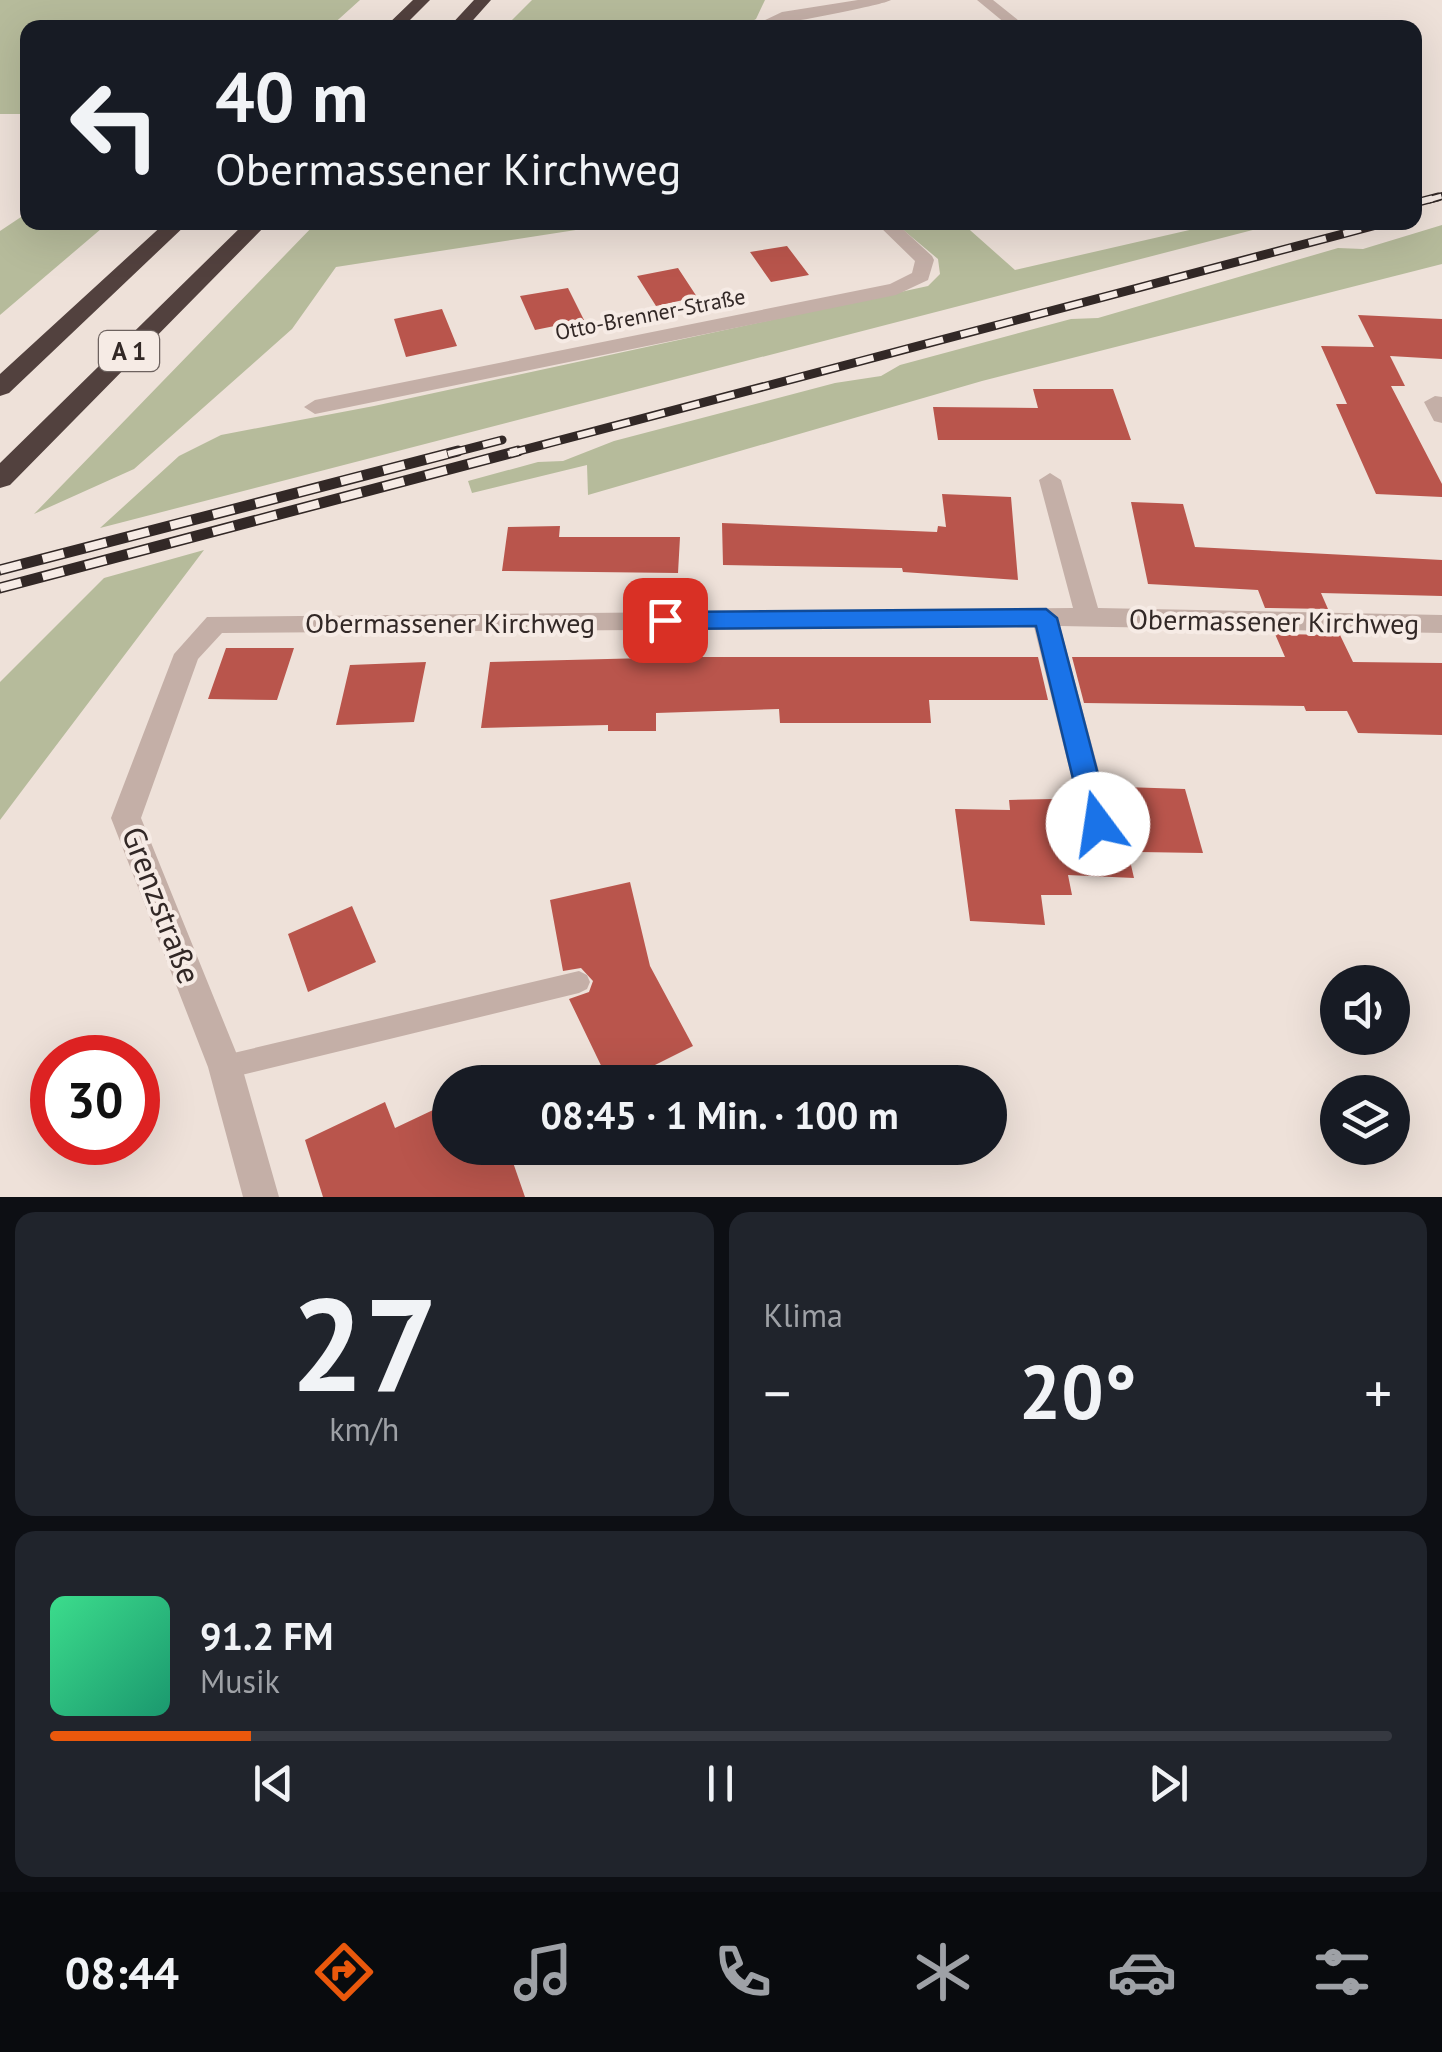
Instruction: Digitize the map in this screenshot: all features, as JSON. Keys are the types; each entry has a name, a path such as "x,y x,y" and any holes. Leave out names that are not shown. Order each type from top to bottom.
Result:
{"highway":[{"path":"401,20 422,0"},
{"path":"464,20 483,0"},
{"name":"A 1","path":"0,388 170,230"},
{"name":"A 1","path":"0,479 251,230"}],"street":[{"path":"775,20 884,0"},
{"path":"984,0 1010,20"},
{"name":"Otto-Brenner-Straße","path":"314,408 896,290 922,276 925,260 893,230"},
{"path":"1050,480 1088,617"},
{"name":"Obermassener Kirchweg","path":"216,624 1088,617 1442,624"},
{"path":"1046,618 1098,824"},
{"name":"Grenzstraße","path":"216,624 187,654 126,818 225,1068 262,1197"}],"lane":[{"path":"225,1068 579,982"}],"green space":[{"path":"0,0 360,0 338,20 20,20 20,114 0,114"},
{"path":"532,0 765,0 754,20 512,20"},
{"path":"20,218 20,230 100,230 0,315 0,231"},
{"path":"1442,225 1442,264 982,381 588,495 587,465 472,493 468,481 538,462 563,461 614,441 835,383 881,376 900,365 1071,319 1098,318 1338,248 1363,249"},
{"path":"309,230 576,230 336,267 292,329 134,469 34,514"},
{"path":"903,230 970,230 1015,270 1189,230 1253,230 100,528 179,456 221,435 374,406 928,286 940,274 938,259"},
{"path":"204,550 0,820 0,682 104,578"}],"building":[{"path":"787,246 809,275 771,282 750,252"},
{"path":"678,268 697,297 656,306 637,276"},
{"path":"568,288 584,320 535,330 520,296"},
{"path":"442,309 457,346 406,357 394,319"},
{"path":"1358,315 1442,319 1442,359 1390,356 1405,386 1391,386 1442,484 1442,497 1376,494 1336,404 1347,404 1321,346 1374,347"},
{"path":"1033,389 1113,389 1131,440 938,440 933,407 1038,408"},
{"path":"942,494 1011,497 1018,580 903,572 902,568 723,565 722,523 937,532 938,526 946,527"},
{"path":"1131,502 1183,504 1195,547 1442,560 1442,596 1321,593 1328,609 1265,608 1258,590 1148,584"},
{"path":"560,526 559,537 680,537 678,573 502,571 508,527"},
{"path":"1275,634 1340,635 1353,662 1442,663 1442,735 1358,733 1347,711 1306,711 1304,706 1084,703 1072,657 1285,657"},
{"path":"226,648 294,648 277,700 208,699"},
{"path":"687,657 1038,657 1048,700 929,700 931,723 780,723 779,709 656,713 656,731 608,731 608,725 481,728 490,662"},
{"path":"426,662 414,722 336,725 350,665"},
{"path":"1124,787 1185,789 1203,853 1139,852"},
{"path":"1053,799 1061,839 1125,839 1134,878 1068,875 1072,895 1041,895 1045,925 970,921 955,809 1010,810 1009,800"},
{"path":"630,882 650,966 693,1046 655,1065 601,1065 569,999 589,992 593,981 581,968 563,971 550,900"},
{"path":"352,906 376,962 308,992 288,934"},
{"path":"385,1102 395,1128 432,1111 432,1165 514,1165 525,1197 323,1197 305,1140"}],"railway":[{"path":"1428,200 1442,196"},
{"path":"1422,201 1438,197"},
{"path":"508,454 1358,230"},
{"path":"448,454 502,440"},
{"path":"0,570 458,451"},
{"path":"0,588 518,451"}],"route":[{"path":"665,620 1046,618 1098,824"}]}
